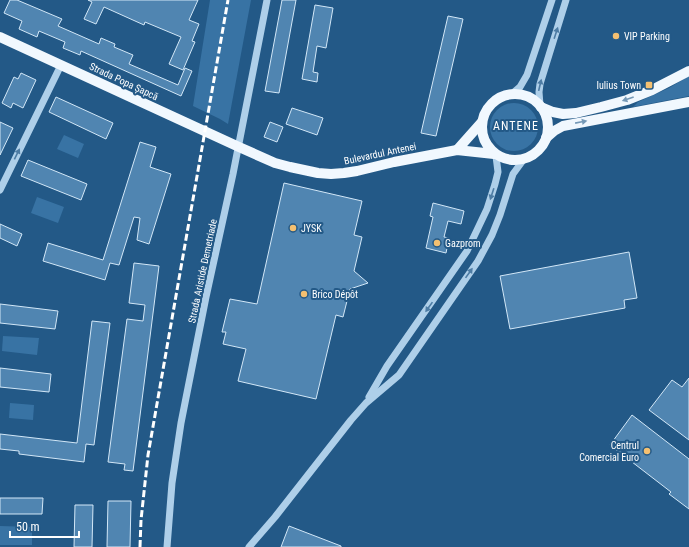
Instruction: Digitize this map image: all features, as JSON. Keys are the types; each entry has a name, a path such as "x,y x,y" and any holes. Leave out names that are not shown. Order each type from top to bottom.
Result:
{"main road":[{"name":"Strada Popa Șapcă","path":"0,37 239,147"},
{"path":"540,106 553,112 563,114 602,108 652,90 689,71"},
{"path":"512,94 520,94 534,100 540,106 548,122 548,130 543,145 532,156 513,161 507,160 495,155 488,148 481,132 481,123 484,112 491,103 501,97 512,94"},
{"path":"546,138 563,126 689,102"},
{"path":"457,150 481,123"},
{"name":"Bulevardul Antenei","path":"239,147 275,163 318,173 331,174 357,171 394,162 457,150 495,155"}],"street":[{"name":"Strada Aristide Demetriade","path":"167,547 172,483 181,423 206,297 239,147 267,0"},
{"path":"512,94 520,87 526,75 552,0"},
{"path":"540,106 540,84 566,0"},
{"path":"0,190 61,65"},
{"path":"366,403 387,366 467,250 487,208 495,184 498,172 495,155"},
{"path":"249,547 275,517 351,420 366,403 399,375 478,261 492,235 514,174 524,159"}],"shaded area":[{"path":"210,0 251,0 228,124 193,106"},
{"path":"689,76 689,96 633,107 638,102 669,88"},
{"path":"514,103 523,105 531,110 536,118 538,127 536,136 531,144 523,149 514,151 505,149 497,144 492,136 490,127 492,118 497,110 505,105"},
{"path":"64,135 84,144 78,158 57,149"},
{"path":"37,197 64,207 58,223 31,213"},
{"path":"3,336 39,338 37,355 2,351"},
{"path":"10,403 34,405 33,420 9,418"},
{"path":"0,526 32,527 32,545 0,545"}],"building":[{"path":"10,0 17,0 62,19 58,26 99,44 101,38 115,44 114,47 133,55 129,64 178,85 185,68 192,71 181,96 81,51 80,55 63,48 65,42 39,31 37,37 19,29 22,21 4,13"},
{"path":"88,0 198,0 189,20 199,24 192,41 195,42 183,70 169,64 181,37 145,22 144,25 104,7 96,24 84,19 92,2"},
{"path":"282,0 296,0 279,93 265,91"},
{"path":"315,5 333,8 326,48 317,46 313,72 318,73 317,82 302,79"},
{"path":"448,16 463,19 436,136 421,133"},
{"path":"21,73 36,80 23,108 13,103 11,108 2,103 14,77 18,79"},
{"path":"56,97 113,123 106,139 49,112"},
{"path":"292,108 323,118 317,135 286,124"},
{"path":"0,122 13,128 0,155"},
{"path":"270,122 283,127 277,142 264,137"},
{"path":"140,142 156,147 150,167 171,174 149,244 137,240 140,218 134,217 119,265 110,263 105,280 43,261 48,243 103,260"},
{"path":"28,160 87,184 81,200 21,176"},
{"name":"Brico Dépôt","path":"284,183 362,201 354,235 362,237 354,271 368,283 350,289 343,317 336,315 316,399 238,381 246,349 223,344 226,332 222,332 230,299 257,304"},
{"path":"433,203 464,211 461,224 448,221 444,237 449,238 446,253 426,248 433,217 430,216"},
{"path":"0,224 22,234 17,246 0,238"},
{"path":"629,252 637,298 624,300 625,308 510,329 500,276"},
{"path":"134,263 159,266 133,471 124,470 125,464 108,462 127,319 143,321 145,305 129,303"},
{"path":"0,304 58,311 55,329 0,323"},
{"path":"92,321 110,323 94,445 86,444 84,462 19,454 19,451 0,449 0,434 77,443"},
{"path":"0,368 51,374 49,392 0,387"},
{"path":"689,378 689,440 649,410 672,380 682,387"},
{"path":"632,415 689,459 689,509 669,494 671,492 610,445"},
{"path":"0,498 43,498 42,514 0,514"},
{"path":"108,501 131,501 130,547 107,547"},
{"path":"75,505 93,505 92,547 74,547"},
{"path":"289,526 341,546 341,547 281,547"}],"railway":[{"path":"140,547 141,520 148,455 228,0"}],"place":[{"name":"VIP Parking","path":"616,36"},
{"name":"Iulius Town","path":"649,85"},
{"name":"JYSK","path":"293,228"},
{"name":"Gazprom","path":"437,243"},
{"name":"Brico Dépôt","path":"304,294"},
{"name":"Centrul Comercial Euro","path":"647,451"}],"district":[{"name":"ANTENE","path":"516,126"}]}
